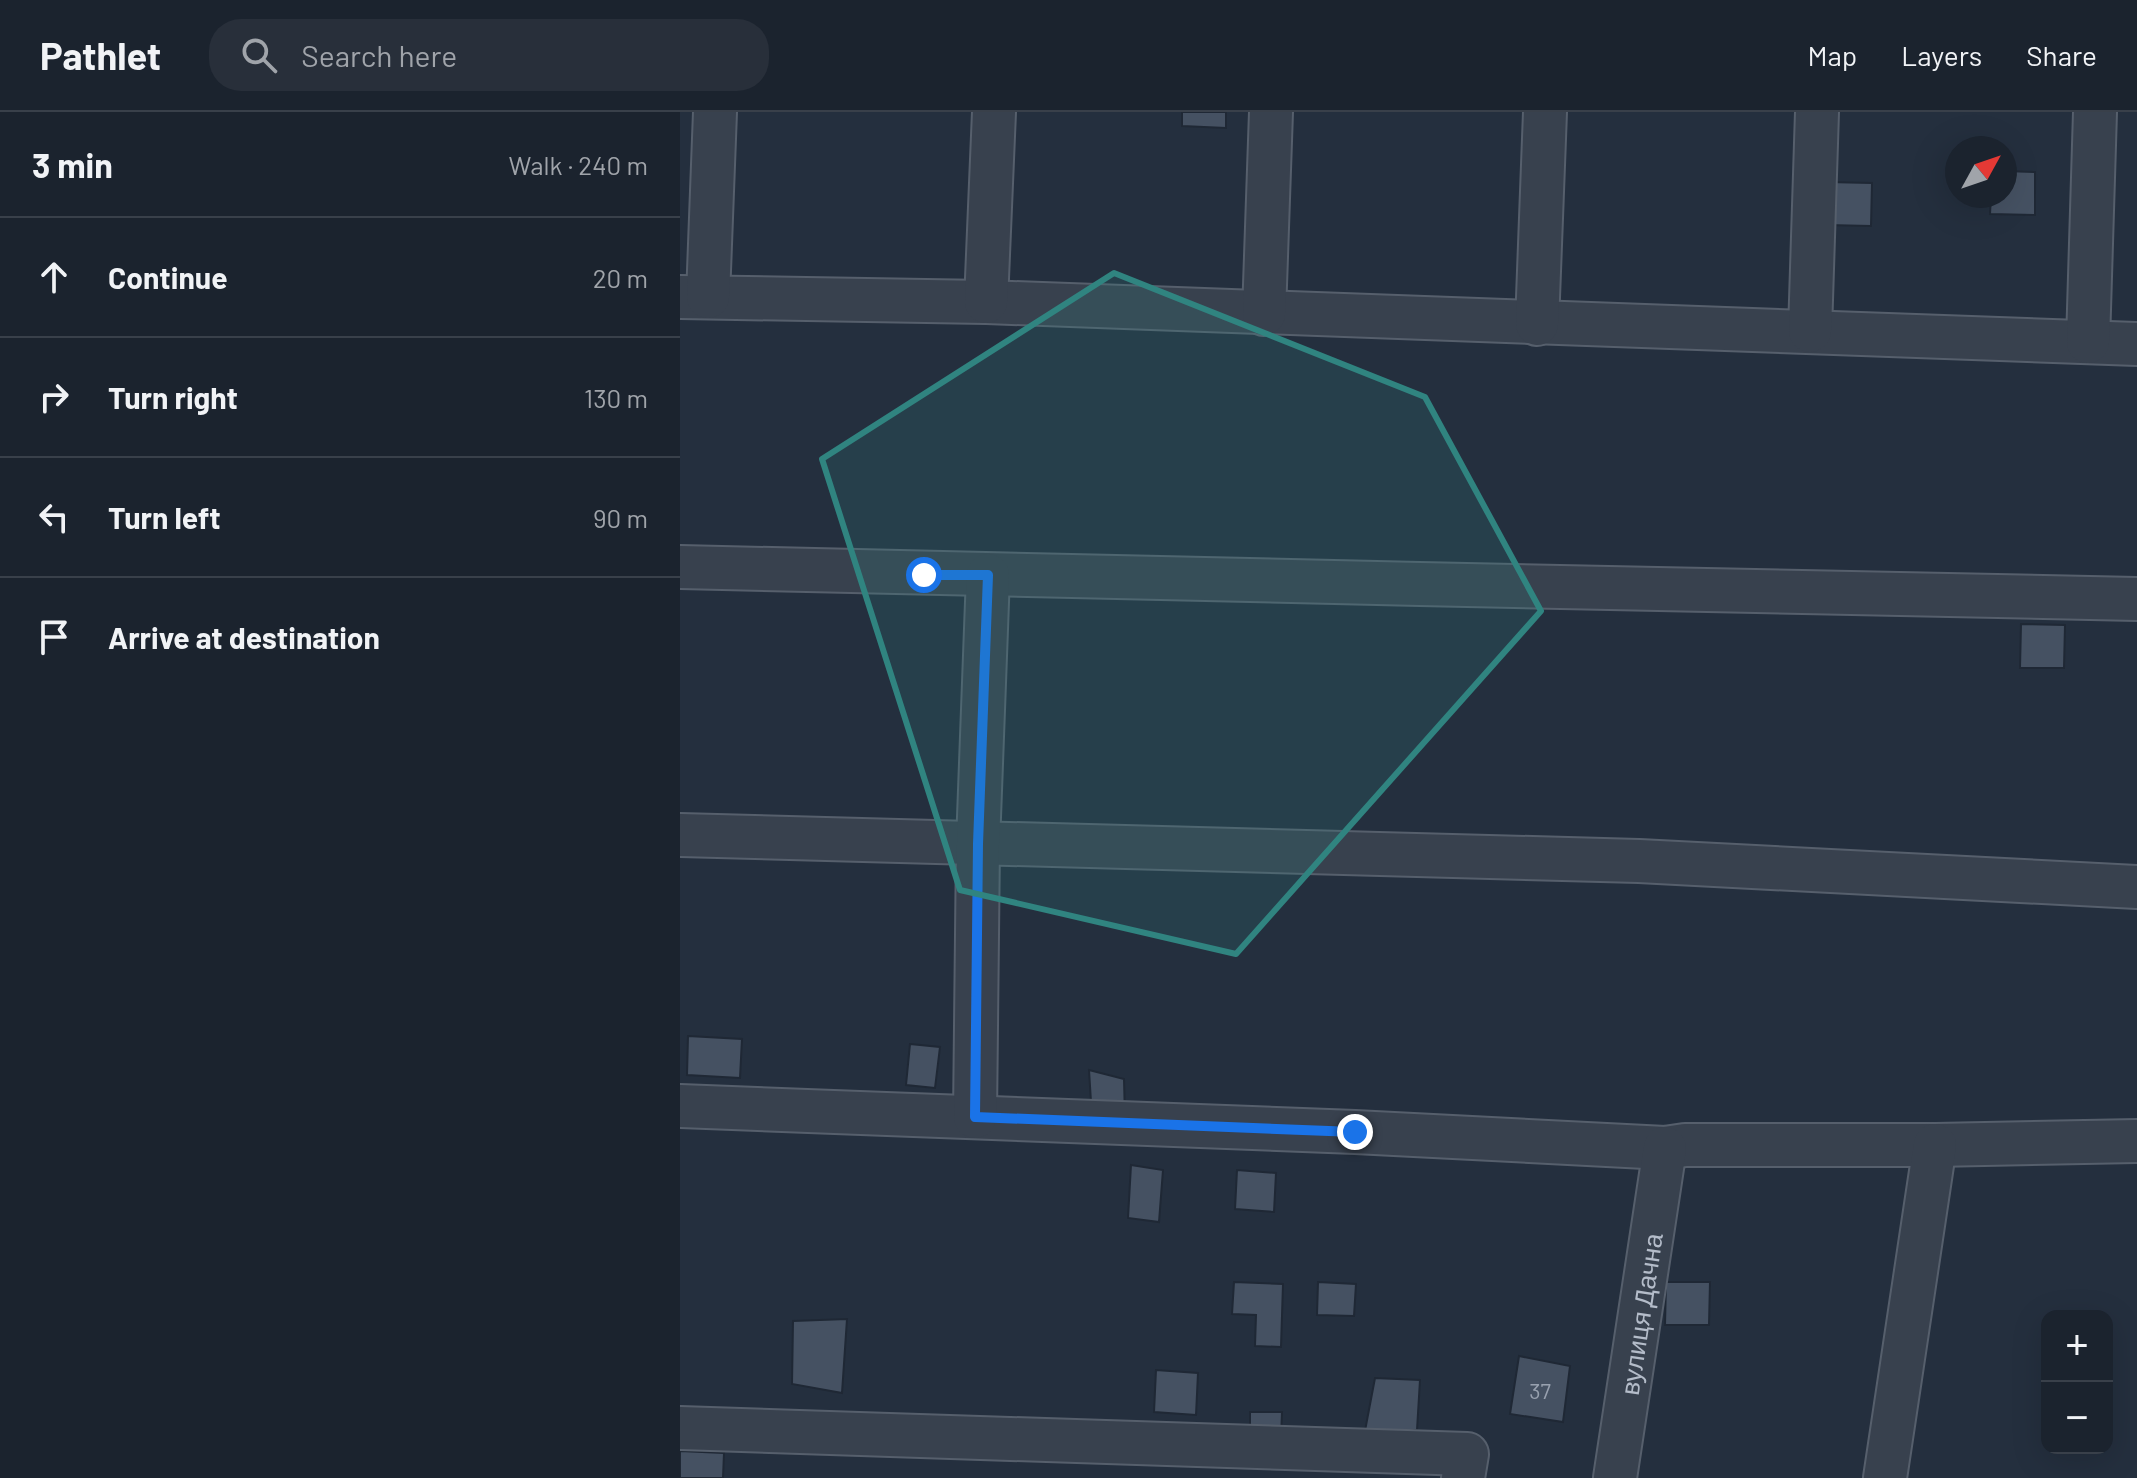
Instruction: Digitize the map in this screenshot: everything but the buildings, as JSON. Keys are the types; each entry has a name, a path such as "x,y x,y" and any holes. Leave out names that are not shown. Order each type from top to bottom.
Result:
{"street":[{"path":"715,112 694,297 986,302 2137,344"},
{"path":"986,302 994,112"},
{"path":"1264,314 1271,112"},
{"path":"1537,324 1545,112"},
{"path":"1810,331 1817,112"},
{"path":"2088,342 2095,112"},
{"path":"680,567 2137,599"},
{"path":"975,1117 978,844 988,575"},
{"path":"680,835 1639,861 2137,887"},
{"path":"680,1106 1665,1148 1685,1145 2137,1141"},
{"path":"1885,1478 1935,1145"},
{"name":"вулиця Дачна","path":"1615,1478 1665,1148"},
{"path":"680,1428 1467,1454 1463,1478"}],"highlighted area":[{"path":"1114,273 1425,397 1541,611 1236,954 960,890 822,459"}],"route":[{"path":"924,575 988,575 978,844 975,1117 1355,1132"}]}
